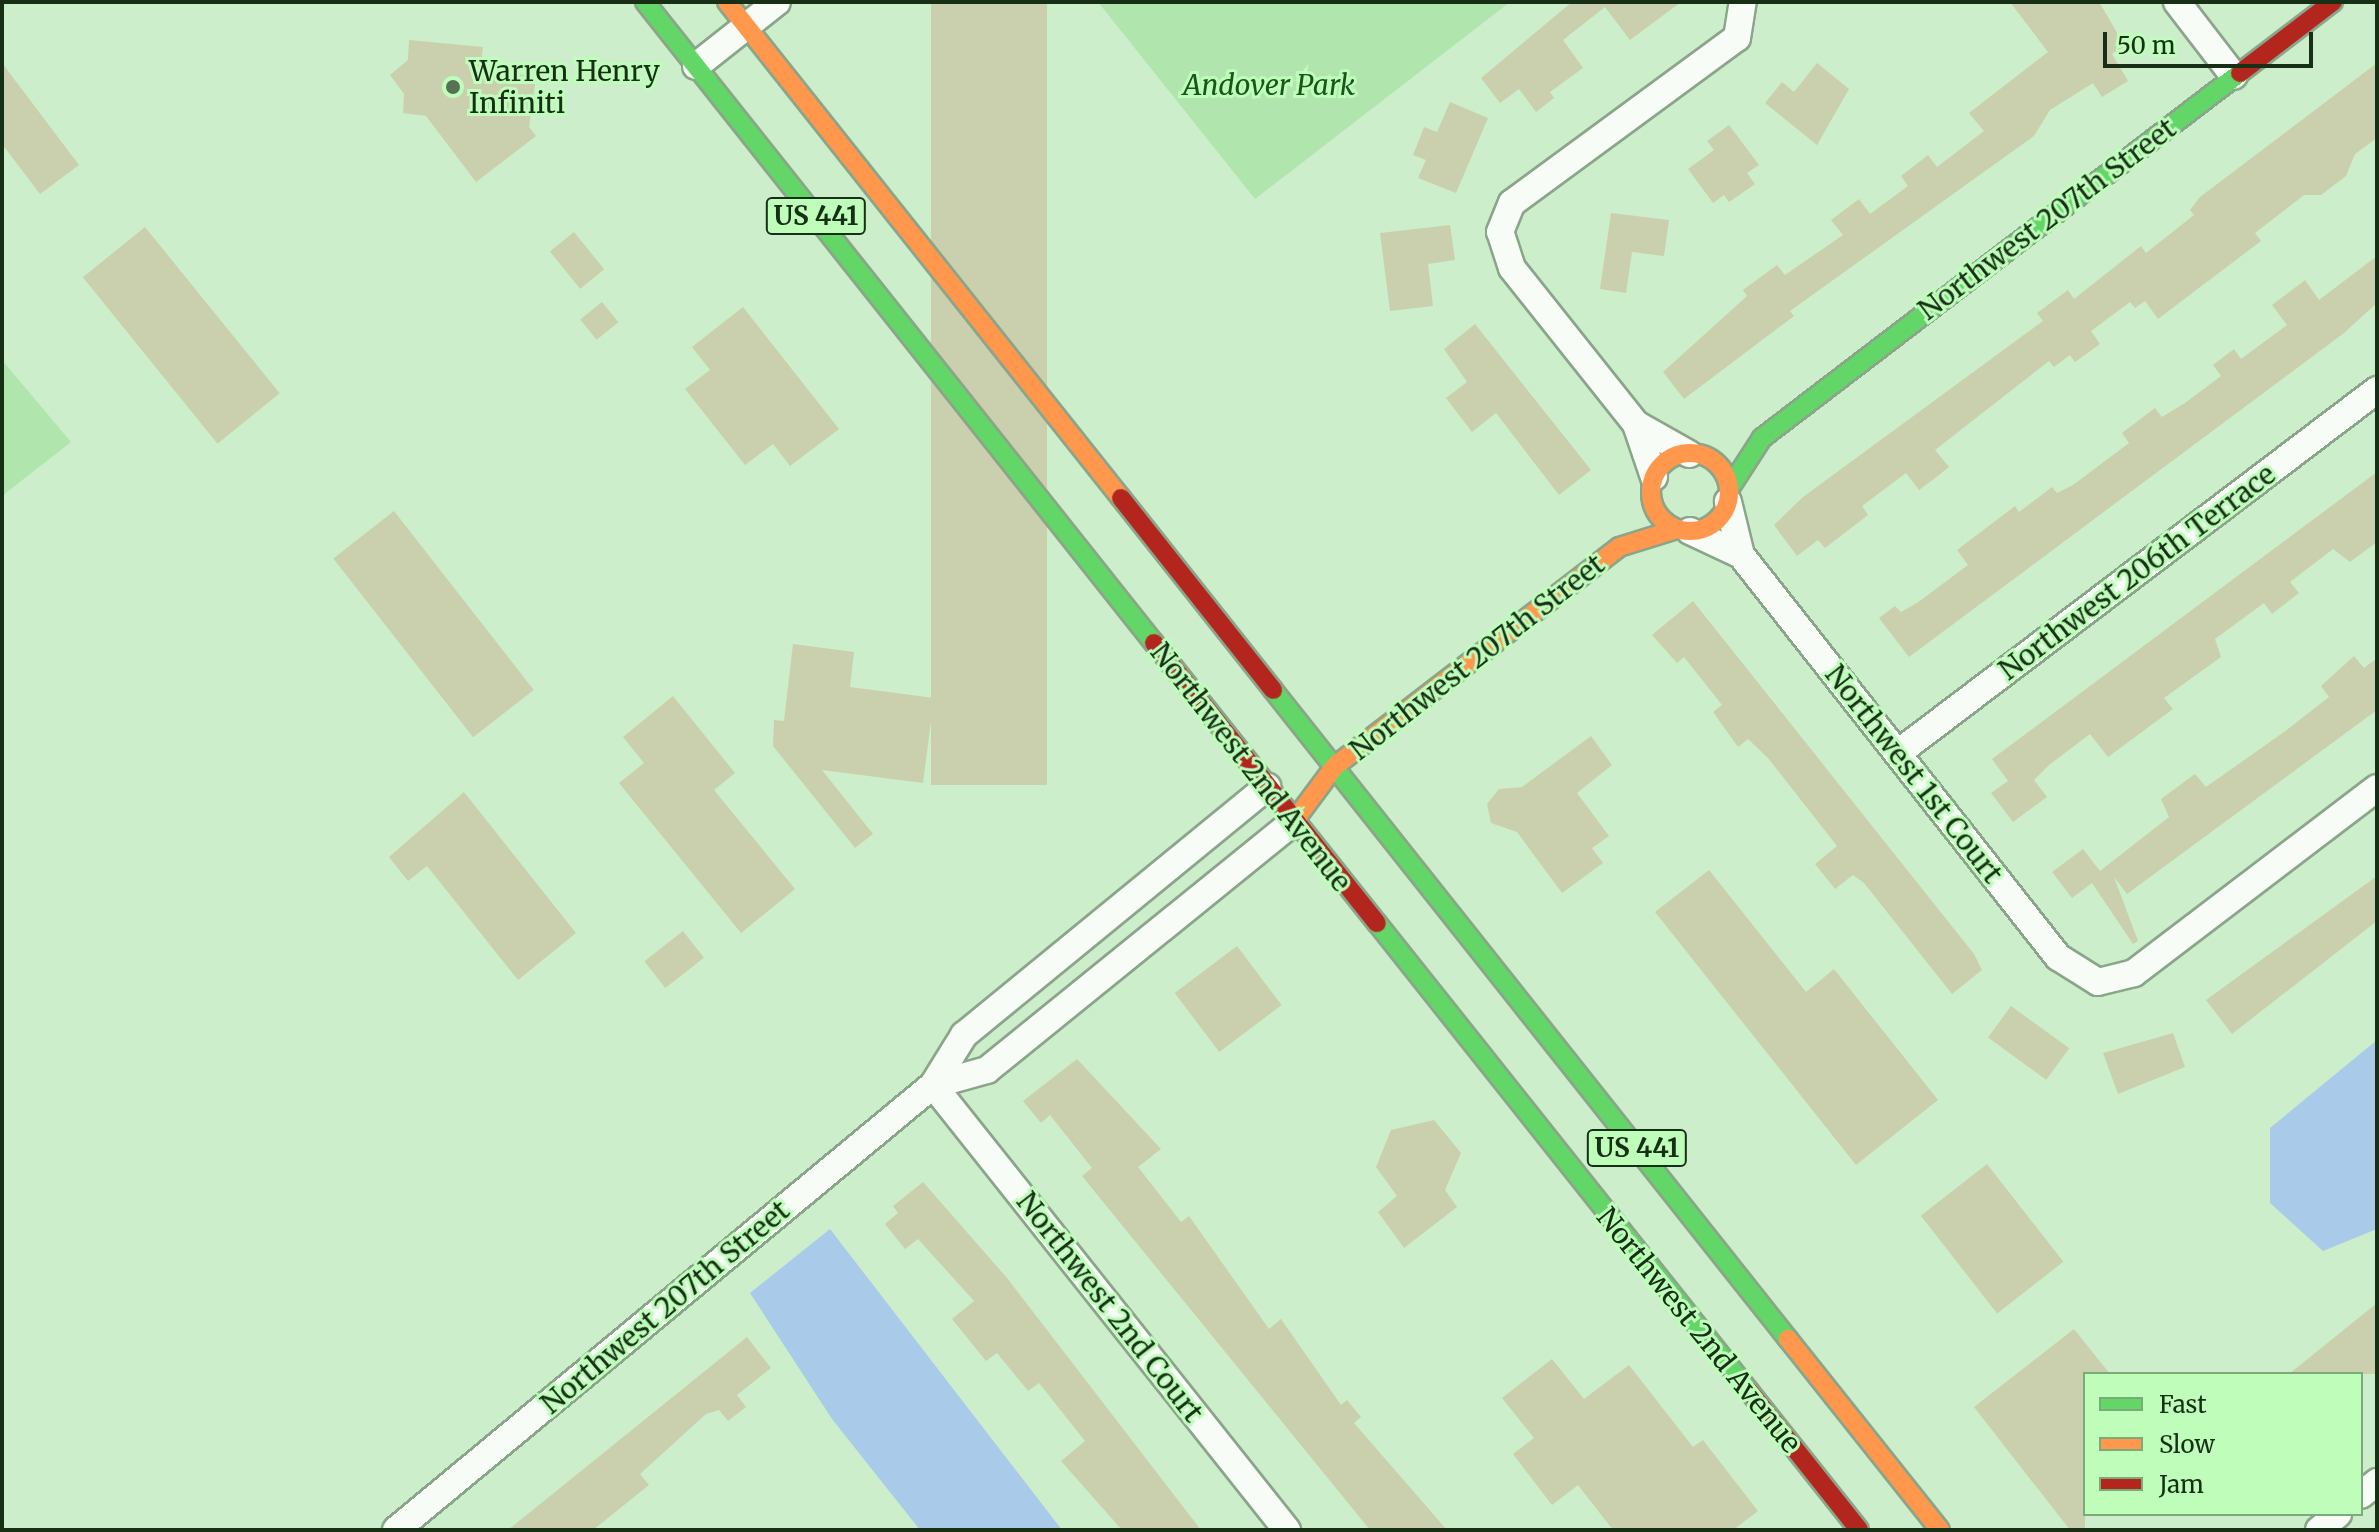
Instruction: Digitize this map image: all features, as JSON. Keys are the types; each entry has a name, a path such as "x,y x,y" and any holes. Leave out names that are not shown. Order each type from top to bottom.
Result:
{"main road":[{"name":"Northwest 2nd Avenue","path":"645,2 1859,1530"},
{"name":"US 441","path":"727,2 1940,1530"},
{"name":"Northwest 207th Street","path":"1728,496 1762,438 2333,2"},
{"name":"Northwest 207th Street","path":"1696,455 1762,438"},
{"path":"1696,455 1719,466 1728,496 1714,523 1683,530 1657,514 1653,483 1671,458 1696,455"},
{"name":"Northwest 207th Street","path":"1619,547 1653,483"},
{"name":"Northwest 207th Street","path":"1294,821 1335,766 1619,547 1683,530"},
{"name":"Northwest 207th Street","path":"1267,787 1335,766"}],"street":[{"path":"696,66 777,2"},
{"path":"2177,2 2234,76"},
{"path":"1653,483 1636,424 1512,268 1500,232 1512,203 1737,38 1743,4"},
{"name":"Northwest 206th Terrace","path":"1898,753 2377,390"},
{"path":"1636,424 1696,455"},
{"name":"Northwest 1st Court","path":"1728,496 1741,555 2058,957 2098,982 2134,973 2377,788"},
{"name":"Northwest 1st Court","path":"1683,530 1741,555"},
{"name":"Northwest 207th Street","path":"396,1530 933,1085 964,1035 1267,787"},
{"name":"Northwest 207th Street","path":"933,1085 987,1070 1294,821"},
{"name":"Northwest 2nd Court","path":"933,1085 1287,1530"},
{"path":"2319,1530 2336,1516"}],"green space":[{"name":"Andover Park","path":"1098,2 1510,2 1255,199"},
{"path":"2,360 71,442 2,496"}],"water":[{"path":"2377,1040 2377,1229 2323,1251 2270,1203 2270,1128"},
{"path":"830,1229 1062,1530 920,1530 832,1419 750,1293"}],"building":[{"path":"931,2 1047,2 1047,785 931,785"},
{"path":"1572,2 1681,2 1630,40 1605,7 1563,40 1583,68 1550,92 1554,98 1536,112 1519,89 1500,103 1481,78"},
{"path":"2010,2 2099,2 2125,46 2112,54 2128,81 2102,97 2093,83 2050,110 2034,136 1790,311 1794,316 1684,399 1663,372 1747,296 1743,290 1777,265 1785,275 1843,235 1831,220 1859,199 1870,214 1908,186 1901,176 1928,155 1937,167 1984,131 1969,113 2048,52"},
{"path":"409,40 483,47 480,68 536,77 529,127 536,136 476,182 426,116 403,113 404,94 390,75 408,60"},
{"path":"2,63 79,165 40,194 2,144"},
{"path":"1817,63 1849,89 1817,145 1765,103 1782,82 1794,92"},
{"path":"2377,63 2377,138 2355,154 2346,176 2321,195 2304,195 2255,233 2261,241 2158,319 2145,301 2135,308 2130,302 2091,331 2100,344 2075,362 2070,355 2054,367 2049,361 1935,450 1949,467 1934,479 1919,490 1906,473 1862,506 1868,515 1825,548 1818,540 1797,556 1774,525 1803,497 2043,321 2037,313 2068,290 2074,299 2141,246 2146,253 2194,215 2190,210 2200,197"},
{"path":"1450,102 1488,118 1456,193 1418,178 1426,160 1413,155 1424,127 1437,132"},
{"path":"1729,125 1759,165 1747,173 1755,184 1729,202 1724,195 1713,203 1688,169 1714,150 1707,141"},
{"path":"1611,213 1669,220 1664,256 1632,252 1626,293 1600,289"},
{"path":"1450,225 1455,260 1428,264 1433,306 1390,311 1380,233"},
{"path":"145,227 280,393 218,444 83,277"},
{"path":"574,232 604,269 580,289 550,252"},
{"path":"2377,256 2377,303 2344,333 1909,657 1879,618 1895,606 1901,612 1917,603 1968,565 1957,550 2015,506 2019,512 2052,487 2057,493 2073,485 2129,443 2122,433 2155,408 2162,417 2185,403 2221,376 2213,365 2234,349 2241,359 2287,325 2272,305 2305,280 2319,300"},
{"path":"602,302 618,322 597,340 580,320"},
{"path":"743,307 839,429 790,466 773,444 745,465 685,389 710,370 692,347"},
{"path":"1475,324 1591,470 1559,495 1496,413 1472,432 1446,398 1467,382 1444,349"},
{"path":"2377,472 2377,542 2350,562 2333,549 2290,582 2299,593 2272,614 2264,603 2215,639 2221,657 2164,698 2173,709 2108,757 2090,734 2049,765 2034,780 2047,797 2013,822 1991,793 2008,781 1992,759"},
{"path":"394,511 534,690 473,737 333,558"},
{"path":"1693,601 1974,954 1982,970 1952,994 1864,883 1853,875 1835,889 1815,864 1837,846 1768,758 1748,739 1738,747 1713,712 1722,705 1684,657 1677,663 1652,635"},
{"path":"793,644 854,652 850,687 934,698 923,783 822,770 873,834 855,848 773,746 774,720 784,721"},
{"path":"2354,656 2364,668 2377,658 2377,710 2127,894 2114,877 2138,941 2133,944 2092,883 2072,898 2052,872 2083,849 2100,871 2169,817 2161,799 2195,774 2206,787 2284,732 2329,697 2321,686"},
{"path":"673,696 735,773 714,790 795,889 741,933 619,783 644,763 623,737"},
{"path":"1591,736 1612,765 1577,793 1609,836 1592,848 1603,863 1562,893 1517,832 1491,823 1487,804 1499,789 1522,787"},
{"path":"464,792 576,933 518,980 427,866 408,881 389,857"},
{"path":"1709,870 1806,992 1834,969 1938,1100 1856,1165 1655,912"},
{"path":"2377,876 2377,921 2232,1034 2206,1000"},
{"path":"683,931 704,958 665,988 644,961"},
{"path":"1237,946 1282,1005 1219,1052 1175,993"},
{"path":"2011,1006 2069,1048 2046,1080 1988,1038"},
{"path":"2173,1033 2185,1067 2118,1094 2103,1053"},
{"path":"1077,1059 1161,1149 1138,1167 1181,1222 1189,1216 1269,1329 1281,1319 1341,1405 1347,1400 1361,1417 1354,1423 1447,1530 1370,1530 1082,1176 1092,1168 1050,1115 1041,1123 1023,1101"},
{"path":"1434,1120 1461,1153 1445,1190 1457,1207 1404,1248 1378,1212 1397,1196 1376,1167 1391,1130"},
{"path":"1987,1164 2063,1262 1997,1313 1921,1216"},
{"path":"923,1182 1007,1278 1201,1530 1122,1530 1061,1461 1085,1441 1039,1383 1028,1391 997,1353 986,1361 952,1319 974,1301 918,1239 905,1249 885,1224 898,1213 893,1206"},
{"path":"2377,1303 2377,1374 2291,1372"},
{"path":"2074,1329 2108,1372 2083,1372 2085,1530 2070,1530 1974,1407"},
{"path":"747,1337 771,1368 737,1395 746,1407 728,1421 719,1410 706,1414 640,1474 649,1485 593,1530 508,1530"},
{"path":"1552,1359 1584,1399 1629,1365 1693,1447 1703,1440 1758,1511 1733,1530 1613,1530 1578,1485 1552,1505 1513,1454 1534,1438 1502,1398"}],"traffic: fast":[{"path":"645,2 1154,643"},
{"path":"1729,489 1762,438 2240,73"},
{"path":"1273,690 1788,1339"},
{"path":"1377,923 1749,1391"}],"traffic: slow":[{"path":"727,2 1121,498"},
{"path":"1690,453 1705,456 1717,465 1726,477 1729,492 1726,507 1717,519 1705,528 1690,531 1675,528 1663,519 1654,507 1651,492 1654,477 1663,465 1675,456 1690,453"},
{"path":"1294,821 1335,766 1619,547 1677,529"},
{"path":"1788,1339 1940,1530"}],"traffic: jam":[{"path":"2240,73 2333,2"},
{"path":"1121,498 1273,690"},
{"path":"1154,643 1377,923"},
{"path":"1749,1391 1859,1530"}],"place":[{"name":"Warren Henry Infiniti","path":"453,87"}]}
